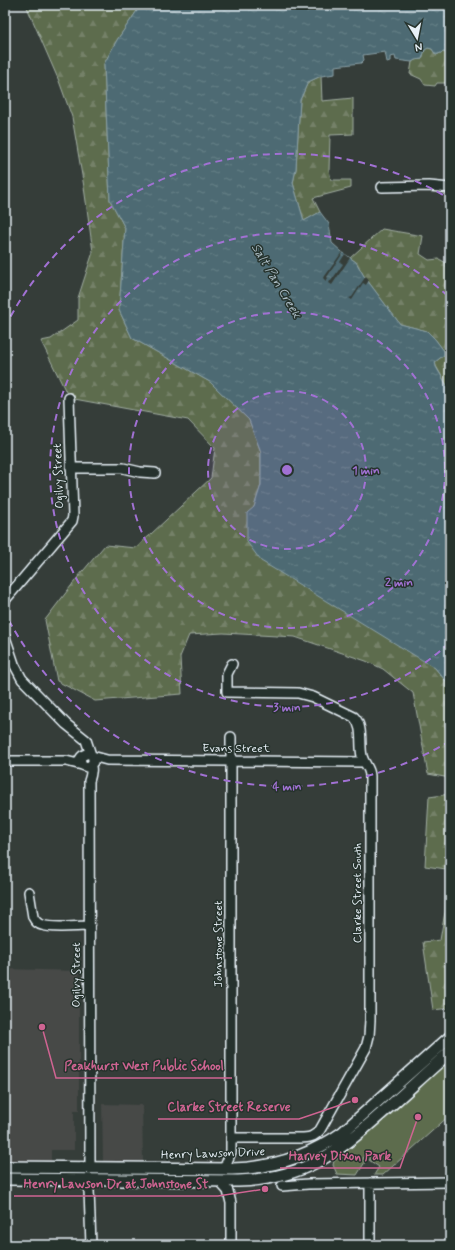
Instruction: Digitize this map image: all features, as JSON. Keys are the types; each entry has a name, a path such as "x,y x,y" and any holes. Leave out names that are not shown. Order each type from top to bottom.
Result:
{"main road":[{"name":"Henry Lawson Drive","path":"5,1167 241,1169 269,1166 291,1160 332,1140 352,1125 450,1037"},
{"name":"Henry Lawson Drive","path":"5,1179 247,1181 276,1177 301,1169 324,1159 353,1139 450,1052"}],"street":[{"path":"382,187 429,186 450,188"},
{"name":"Ogilvy Street","path":"5,600 72,521 69,398"},
{"path":"71,468 116,468 155,473"},
{"name":"Ogilvy Street","path":"5,637 19,674 62,721 76,733 92,772 89,781 90,1168"},
{"name":"Clarke Street South","path":"231,1138 300,1138 314,1136 320,1130 363,1054 368,1043 370,1020 370,776 368,767 364,762 361,749 360,727 354,717 318,699 304,694 227,692 227,674 232,664"},
{"name":"Johnstone Street","path":"224,1169 231,1152 230,737"},
{"name":"Evans Street","path":"5,761 107,760 364,762"},
{"path":"29,892 34,920 40,925 89,926"},
{"path":"231,1152 234,1162 241,1169"},
{"path":"82,1180 89,1190 90,1245"},
{"path":"219,1181 228,1191 231,1203 231,1245"},
{"path":"282,1186 450,1182"},
{"path":"370,1183 370,1245"}],"shaded area":[{"path":"5,969 79,971 79,1110 74,1111 74,1150 51,1150 51,1161 5,1160"},
{"path":"102,1104 142,1105 143,1161 103,1161"}],"green space":[{"path":"26,5 141,5 117,40 104,64 110,200 125,228 119,310 132,338 210,382 249,420 261,452 261,485 254,507 435,668 450,686 450,778 428,774 413,693 383,669 366,661 295,637 223,633 189,635 180,657 182,694 95,701 57,681 45,620 105,545 136,548 211,478 215,448 188,420 69,398 41,341 51,339 78,320 78,298 93,252 72,117 59,81"},
{"path":"425,49 432,49 436,55 443,52 450,53 450,83 437,83 435,86 425,85 421,79 410,74 412,62 422,59"},
{"path":"321,76 322,101 353,98 353,134 330,135 329,170 331,180 351,180 351,188 313,198 320,212 304,221 293,183 296,169 300,100 308,82"},
{"path":"382,229 423,236 420,254 429,260 439,259 450,265 450,391 436,366 435,362 444,355 444,351 435,339 427,331 400,324 364,276 356,262 350,258"},
{"path":"450,794 450,1008 433,1010 423,942 440,940 445,912 446,869 425,866 429,797"},
{"path":"450,1060 450,1115 383,1175 374,1175 379,1167 369,1160 369,1157 364,1155 363,1161 365,1162 357,1175 337,1174 333,1165 334,1161 359,1141"}],"water":[{"name":"Salt Pan Creek","path":"141,5 450,5 450,53 443,52 436,55 432,49 428,48 425,50 422,59 412,62 396,60 395,56 390,57 390,61 387,62 385,52 363,55 364,60 361,63 335,66 335,74 321,76 308,82 300,100 296,169 293,183 304,221 320,212 329,224 332,243 356,262 364,276 400,324 427,331 444,351 444,355 435,362 436,367 450,391 450,686 435,668 261,561 247,542 247,513 254,507 261,485 261,452 249,420 210,382 132,338 119,310 125,228 110,200 104,64 117,40"}],"pier":[{"path":"342,252 343,253 327,277 328,278 326,281 323,278 324,276"},
{"path":"345,254 350,258 332,285 329,283 343,264 340,262"},
{"path":"366,276 369,280 366,285 363,283 352,300 349,298 352,297"}],"place":[{"name":"Peakhurst West Public School","path":"42,1027"},
{"name":"Clarke Street Reserve","path":"355,1100"},
{"name":"Harvey Dixon Park","path":"418,1117"},
{"name":"Henry Lawson Dr at Johnstone St","path":"265,1189"}]}
